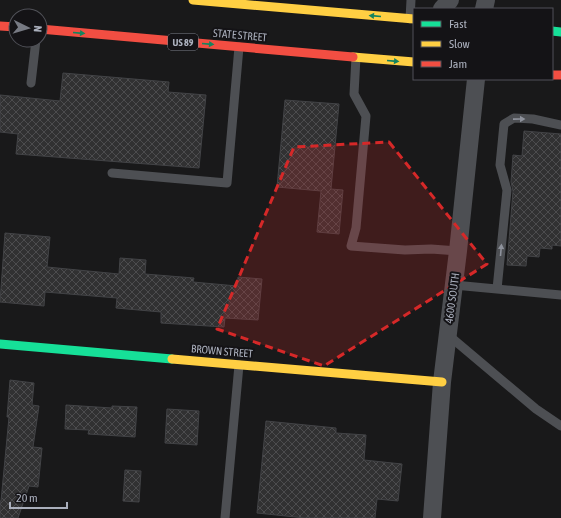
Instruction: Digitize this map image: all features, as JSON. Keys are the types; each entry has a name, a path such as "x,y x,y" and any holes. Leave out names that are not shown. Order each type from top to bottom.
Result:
{"main road":[{"path":"193,0 241,2 412,19"},
{"name":"STATE STREET","path":"48,30 413,62"},
{"name":"BROWN STREET","path":"0,344 442,382"}],"street":[{"path":"443,8 450,0"},
{"name":"4600 SOUTH","path":"432,518 442,382 458,251 476,80"}],"lane":[{"path":"411,0 412,19"},
{"path":"112,173 227,184 239,47"},
{"path":"31,83 35,48"},
{"path":"356,57 354,94 366,116 356,228 351,246 405,250 432,249 458,251"},
{"path":"497,289 506,190 500,165 504,124 514,118 533,119 561,125"},
{"path":"454,285 561,295"},
{"path":"447,334 536,409 561,426"},
{"path":"225,518 239,365"}],"highlighted area":[{"path":"389,142 487,264 324,366 217,329 294,147"}],"building":[{"path":"63,73 169,82 168,92 206,95 199,168 16,154 18,134 0,132 0,95 60,101"},
{"path":"285,100 339,104 331,189 343,190 339,234 317,232 321,191 277,187"},
{"path":"524,131 561,134 561,246 552,245 552,249 540,248 539,257 527,256 526,266 507,265 513,191 511,182 513,155 522,156"},
{"path":"5,233 50,237 47,267 119,274 120,258 146,260 145,274 194,278 193,282 237,286 238,277 262,279 258,320 225,318 224,327 161,323 161,312 116,308 117,298 45,292 44,306 0,302"},
{"path":"10,380 34,383 32,405 39,406 33,447 42,448 38,487 29,486 18,518 0,518 0,501 9,417 7,417"},
{"path":"66,405 112,408 112,406 137,407 135,437 88,434 89,430 65,429"},
{"path":"167,409 199,411 197,445 165,443"},
{"path":"266,421 336,428 336,433 366,435 364,460 402,464 398,501 377,499 375,518 305,518 257,513"},
{"path":"125,470 141,471 139,502 123,501"}],"traffic: fast":[{"path":"553,31 561,32"},
{"path":"0,344 172,359"}],"traffic: slow":[{"path":"193,0 413,19"},
{"path":"353,57 413,62"},
{"path":"172,359 442,382"}],"traffic: jam":[{"path":"0,26 8,26"},
{"path":"48,30 353,57"},
{"path":"553,75 561,75"}]}
